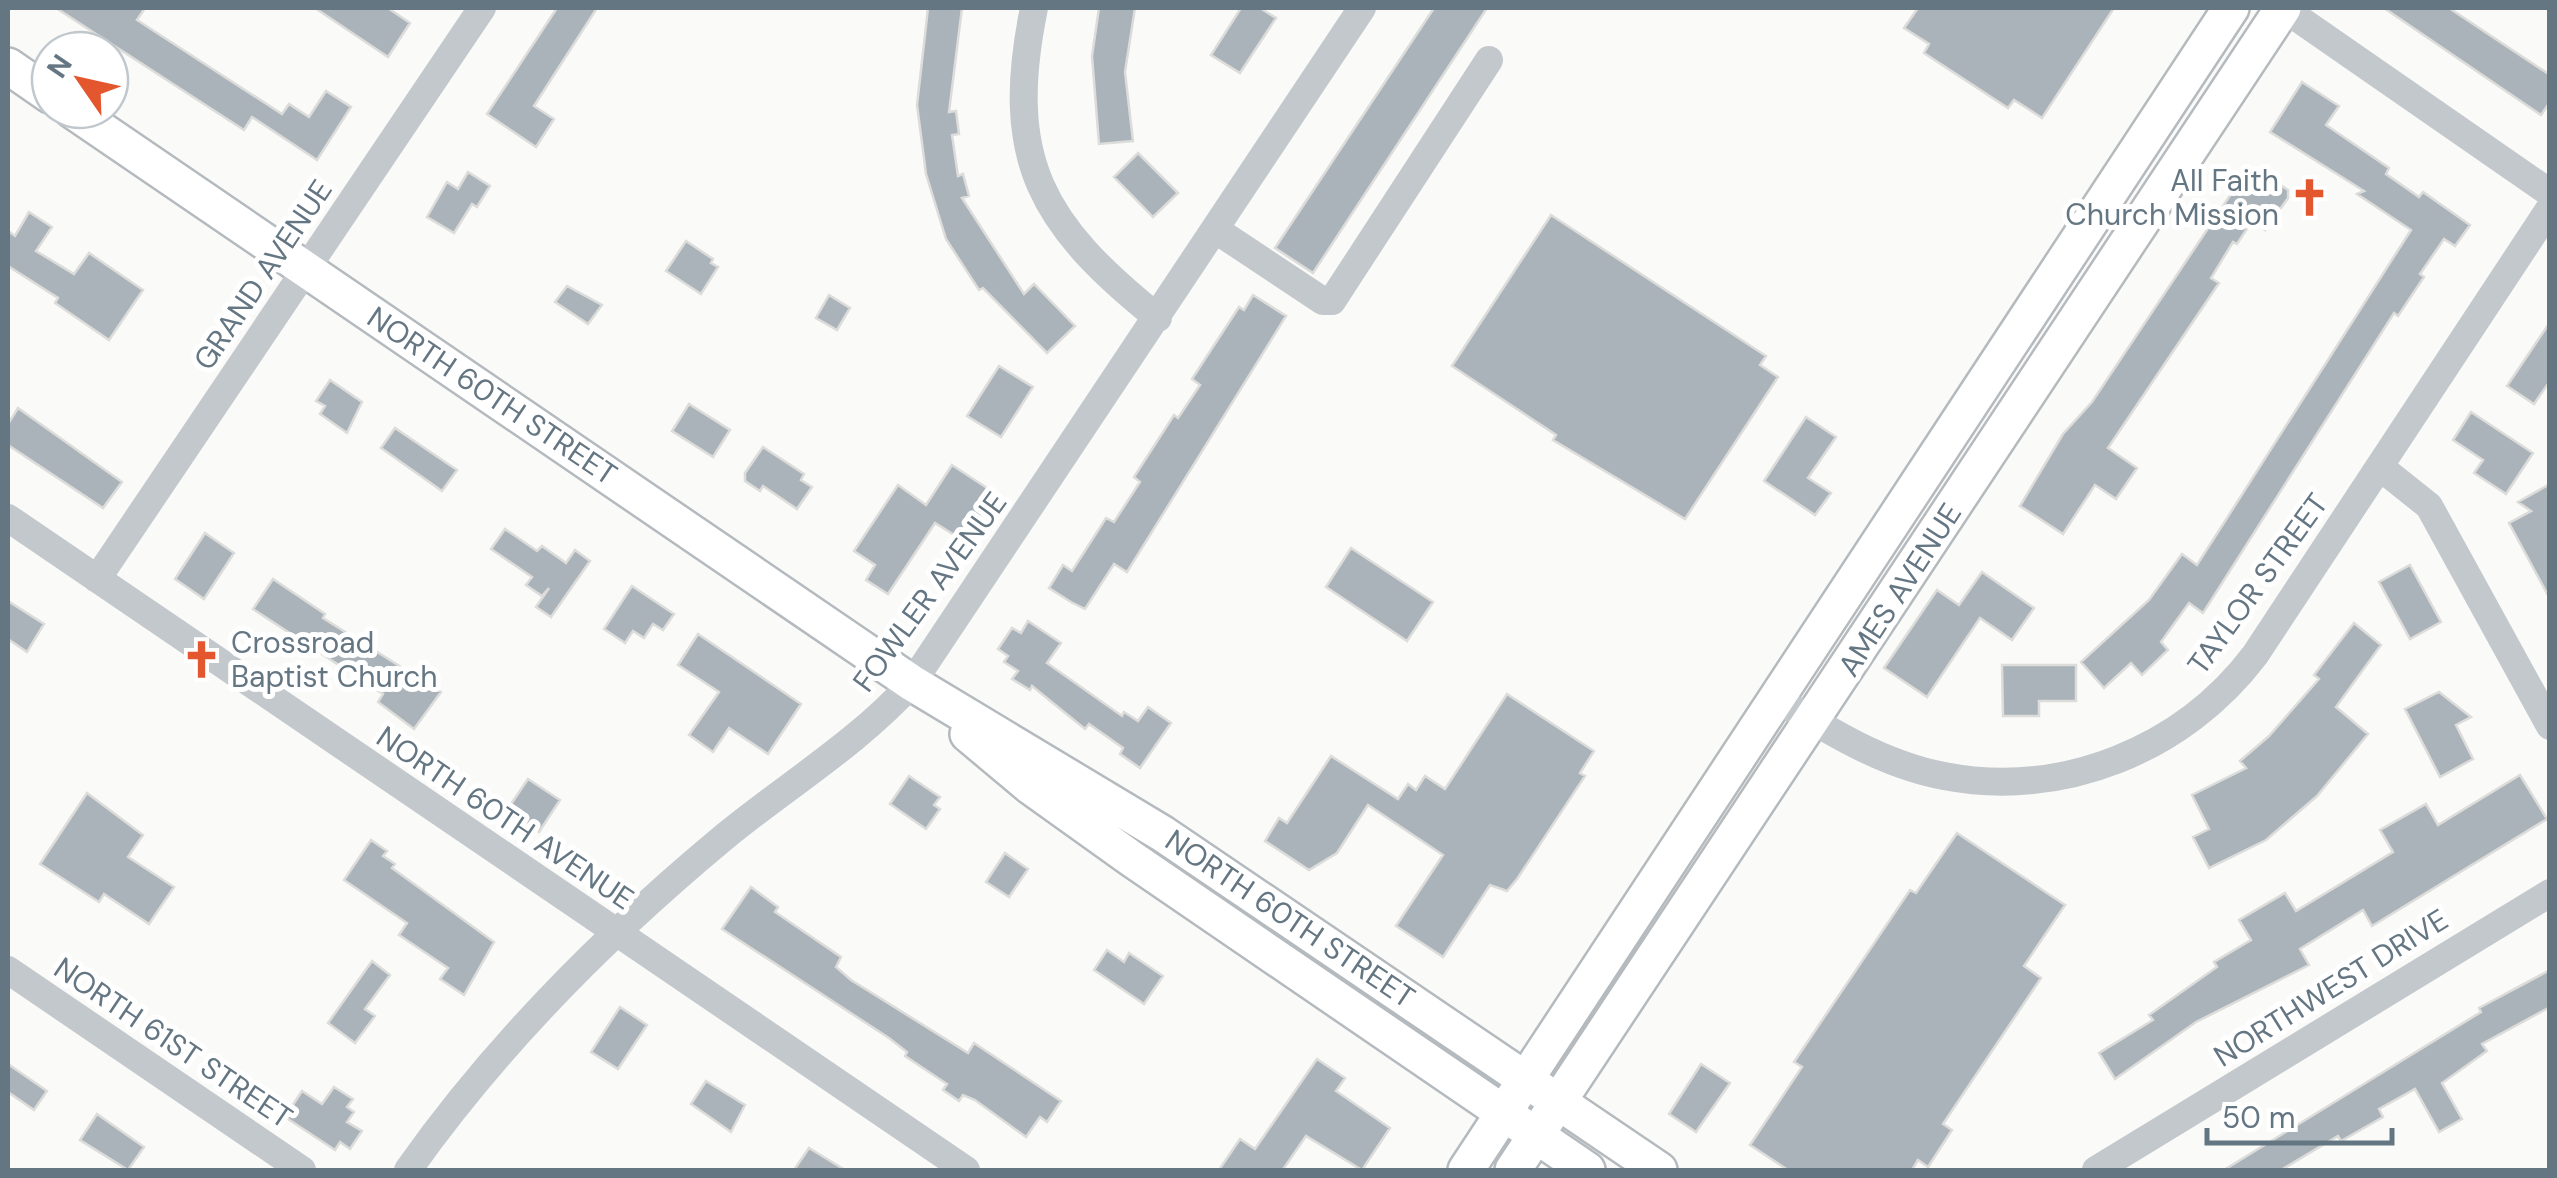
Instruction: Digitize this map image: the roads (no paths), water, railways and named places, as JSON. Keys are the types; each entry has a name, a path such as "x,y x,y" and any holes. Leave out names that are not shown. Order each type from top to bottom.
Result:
{"main road":[{"name":"AMES AVENUE","path":"1466,1170 2231,8"},
{"name":"AMES AVENUE","path":"1514,1170 2283,8"},
{"path":"8,66 30,81"},
{"name":"NORTH 60TH STREET","path":"101,130 912,683 1164,835 1659,1170"},
{"name":"NORTH 60TH STREET","path":"912,683 1030,786 1588,1170"}],"street":[{"name":"GRAND AVENUE","path":"98,579 482,8"},
{"path":"1034,8 1022,89 1025,126 1042,187 1084,255 1158,318"},
{"name":"FOWLER AVENUE","path":"408,1170 488,1068 615,932 764,804 868,729 912,683 1362,8"},
{"path":"2283,8 2550,193"},
{"path":"1216,230 1323,300 1332,301 1489,60"},
{"name":"TAYLOR STREET","path":"1777,700 1814,722 1927,771 1993,781 2083,772 2141,750 2183,726 2235,682 2550,208"},
{"path":"2380,467 2430,506 2550,726"},
{"name":"NORTH 60TH AVENUE","path":"8,518 966,1170"},
{"name":"NORTHWEST DRIVE","path":"2096,1170 2550,892"},
{"name":"NORTH 61ST STREET","path":"8,970 302,1170"}],"place":[{"name":"All Faith Church Mission","path":"2309,198"},
{"name":"Crossroad Baptist Church","path":"201,660"}]}
